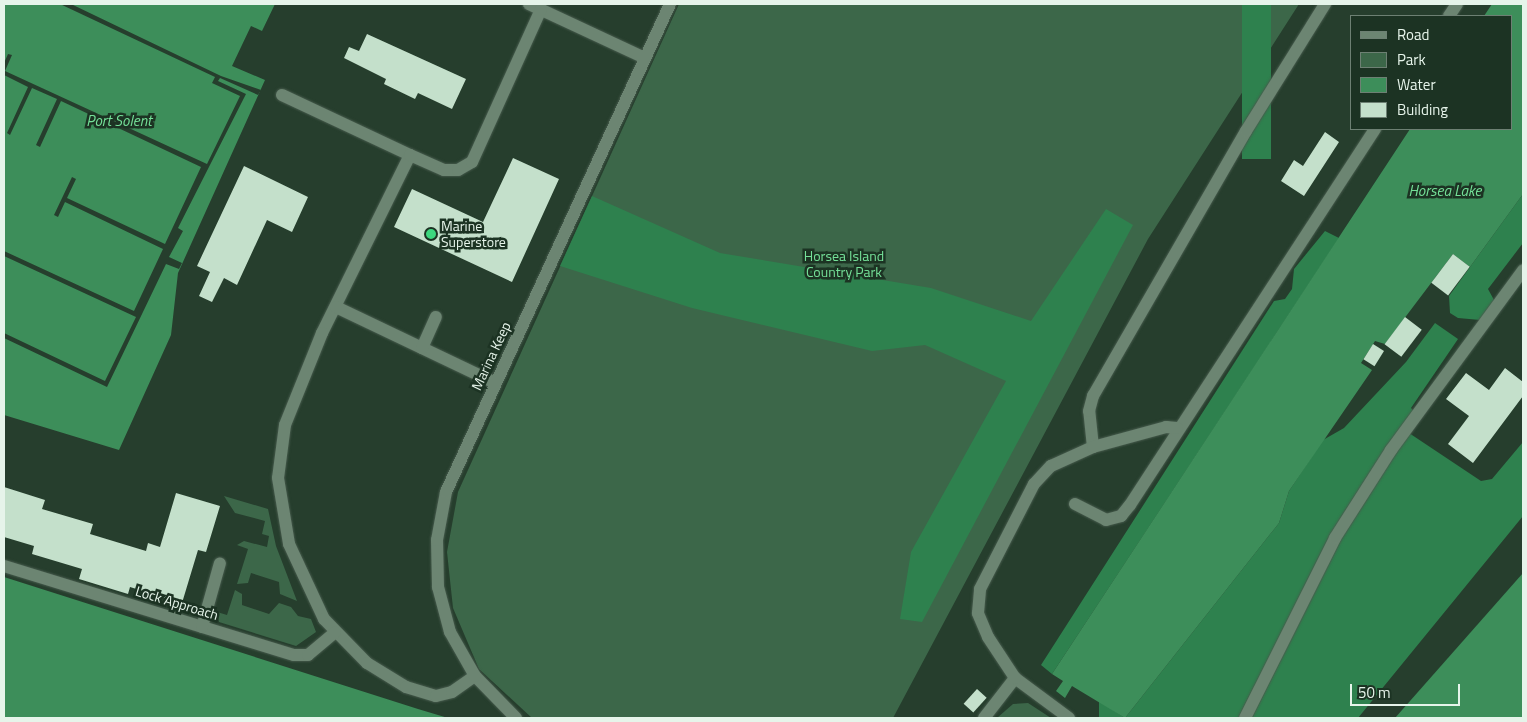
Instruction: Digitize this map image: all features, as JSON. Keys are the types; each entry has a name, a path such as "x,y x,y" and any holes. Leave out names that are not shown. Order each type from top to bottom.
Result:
{"street":[{"path":"529,4 645,58"},
{"name":"Marina Keep","path":"516,718 475,676 450,632 438,587 437,540 446,492 670,4"},
{"path":"1093,447 1089,411 1093,396 1246,131 1325,4"},
{"path":"1450,15 1457,4"},
{"path":"282,95 444,170 458,170 472,162 542,10"},
{"path":"1075,504 1106,520 1121,516 1177,428 1375,130"},
{"path":"410,155 294,398 282,438 278,469 282,517 289,544 310,595 335,632 368,663 406,687 436,696 452,692 475,676"},
{"path":"1245,718 1335,538 1391,450 1523,270"},
{"path":"336,307 495,382"},
{"path":"422,348 436,318"},
{"path":"1069,718 1015,678 988,637 978,613 980,589 1042,474 1066,456 1166,426 1177,428"},
{"path":"202,627 220,563"},
{"name":"Lock Approach","path":"4,566 299,656 312,652 335,632"},
{"path":"984,718 1015,678"}],"green space":[{"name":"Horsea Island Country Park","path":"679,4 1299,4 1148,239 893,718 532,718 479,669 453,608 447,552 458,492"},
{"path":"224,496 268,509 276,546 297,601 280,594 279,582 251,573 248,583 237,584 248,549 237,545 244,541 267,547 269,536 262,534 265,521 235,513"},
{"path":"235,590 242,594 242,605 269,614 279,603 291,607 298,616 311,619 316,632 296,646 219,622 217,612 227,615"},
{"path":"1028,703 1051,718 997,718 1013,704"}],"shaded area":[{"path":"1242,4 1271,4 1271,159 1242,159"},
{"path":"1523,194 1523,243 1488,289 1494,300 1480,320 1458,318 1450,313 1449,296"},
{"path":"592,196 720,253 931,288 1031,321 1106,209 1133,225 922,622 900,619 911,552 1006,381 925,345 872,351 692,308 560,266"},
{"path":"1325,231 1339,238 1052,674 1041,665 1274,301 1285,299 1292,289 1294,269"},
{"path":"1435,323 1458,339 1411,408 1415,412 1403,429 1481,481 1492,479 1523,442 1523,516 1358,718 1125,718 1279,523 1289,491 1323,440 1344,428 1406,362"},
{"path":"1099,701 1125,718 1099,718"}],"water":[{"name":"Port Solent","path":"4,4 275,4 262,31 251,26 232,66 265,80 178,273 171,335 119,450 4,415"},
{"name":"Horsea Lake","path":"1492,4 1523,4 1523,194 1470,267 1453,254 1385,344 1375,341 1361,363 1372,370 1289,491 1279,523 1125,718 1072,686 1065,698 1056,691 1063,681 1052,674 1409,130 1512,130 1512,15 1485,15"},
{"path":"1523,573 1523,718 1395,718"},
{"path":"4,577 418,709 448,718 4,718"}],"pier":[{"path":"60,4 71,4 221,76 261,90 258,95 220,78 218,81 246,94 178,228 183,231 169,257 182,263 179,269 166,264 107,387 4,338 4,333 105,381 136,317 4,256 4,251 134,311 163,249 65,202 58,217 54,215 72,177 76,179 67,198 165,244 201,167 61,101 40,147 36,145 57,99 32,88 10,135 7,133 28,87 4,75 4,63 8,54 12,55 5,71 207,164 240,96 212,83 215,77"}],"building":[{"path":"367,34 466,79 452,109 418,93 415,99 384,84 386,79 344,58 349,47 359,51"},
{"path":"1325,132 1339,142 1304,196 1281,181 1294,160 1303,166"},
{"path":"513,158 559,179 512,282 394,227 412,189 483,222"},
{"path":"244,166 308,197 292,232 267,220 237,285 224,278 212,302 199,296 210,272 197,266"},
{"path":"1453,254 1470,267 1448,295 1431,283"},
{"path":"1405,317 1422,330 1401,357 1385,344"},
{"path":"1373,344 1384,351 1374,366 1363,359"},
{"path":"1505,368 1523,382 1523,396 1473,463 1448,444 1469,416 1446,399 1466,373 1489,390"},
{"path":"4,487 45,500 42,509 93,524 90,534 146,551 148,543 160,547 176,493 220,506 206,552 198,550 182,603 130,587 128,594 79,579 82,569 32,554 34,546 4,537"},
{"path":"977,689 987,698 973,713 964,704"}],"place":[{"name":"Marine Superstore","path":"431,234"}]}
